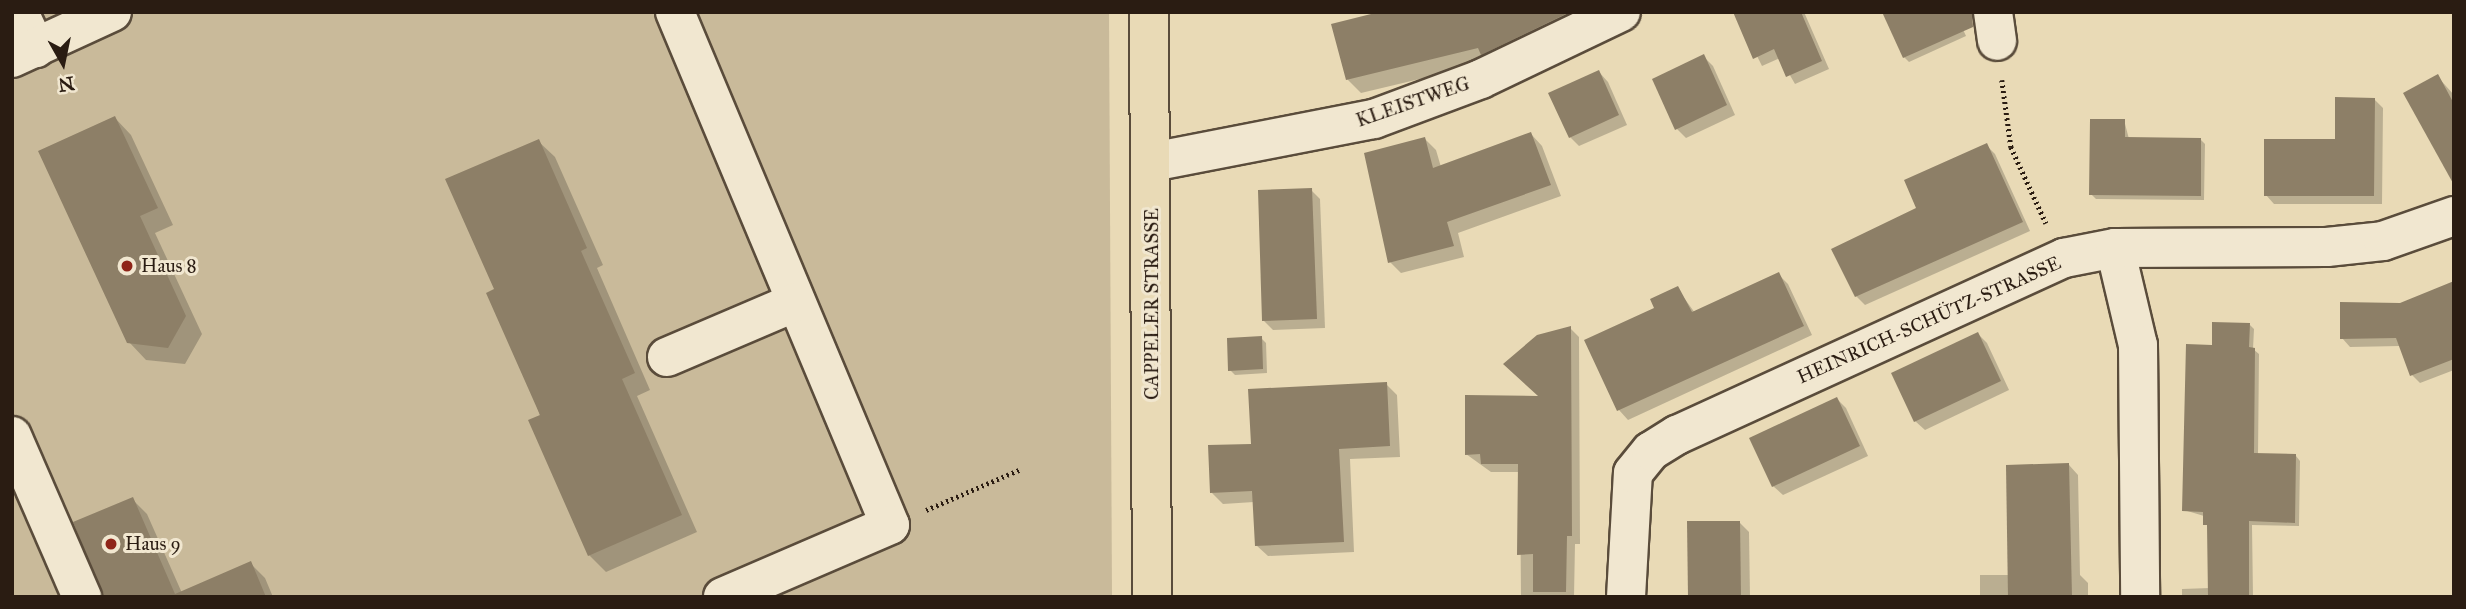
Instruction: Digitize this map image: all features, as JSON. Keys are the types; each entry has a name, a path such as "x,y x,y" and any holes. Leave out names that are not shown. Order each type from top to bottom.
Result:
{"main road":[{"name":"CAPPELER STRASSE","path":"1149,12 1152,162 1152,597"}],"street":[{"path":"19,12 24,53 112,12"},
{"path":"675,12 890,525 723,597"},
{"name":"KLEISTWEG","path":"1152,162 1374,119 1480,79 1621,12"},
{"name":"HEINRICH-SCHÜTZ-STRASSE","path":"1626,597 1633,473 1651,451 2064,258 2115,248 2327,247 2383,241 2454,216"},
{"path":"2115,248 2138,345 2140,597"},
{"path":"667,357 796,302"},
{"path":"12,436 82,597"}],"path":[{"path":"1995,26 2011,147 2064,258"},
{"path":"890,525 1021,469"}],"shaded area":[{"path":"12,12 1109,12 1112,597 12,597"}],"building":[{"path":"1379,12 1570,12 1481,55 1478,48 1346,80 1331,24"},
{"path":"1733,12 1801,12 1822,61 1786,77 1774,49 1753,59"},
{"path":"1882,12 1972,12 1973,27 1903,58"},
{"path":"1704,54 1727,105 1675,130 1652,79"},
{"path":"1599,70 1619,115 1569,138 1548,93"},
{"path":"2438,74 2454,104 2454,185 2403,93"},
{"path":"2335,97 2375,98 2374,196 2264,196 2264,139 2335,139"},
{"name":"Haus 8","path":"115,116 158,208 140,216 186,316 168,348 127,343 38,151"},
{"path":"2090,119 2125,119 2125,137 2201,138 2201,196 2089,195"},
{"path":"1531,132 1551,185 1447,222 1454,246 1388,263 1364,153 1425,137 1433,168"},
{"path":"539,139 587,248 581,251 635,373 622,379 682,515 588,556 528,420 540,415 486,293 494,289 445,179"},
{"path":"1987,143 2023,222 1855,297 1831,249 1916,208 1904,180"},
{"path":"1312,188 1317,319 1262,321 1258,190"},
{"path":"1779,272 1804,326 1617,411 1584,340 1654,308 1650,299 1678,286 1692,312"},
{"path":"2454,281 2454,359 2410,376 2396,338 2340,339 2340,302 2400,303"},
{"path":"2212,322 2250,323 2249,347 2255,348 2254,453 2296,454 2295,523 2249,521 2249,597 2208,597 2207,525 2203,525 2203,512 2182,511 2186,344 2212,345"},
{"path":"1571,326 1572,536 1567,536 1566,592 1533,592 1533,554 1517,555 1518,464 1481,464 1480,454 1465,455 1465,395 1538,396 1503,364 1537,335"},
{"path":"1978,332 2001,381 1914,422 1891,373"},
{"path":"1262,336 1263,369 1228,371 1227,338"},
{"path":"1387,382 1390,446 1339,449 1344,542 1255,546 1252,491 1210,493 1208,445 1251,444 1248,389"},
{"path":"1837,397 1860,446 1772,487 1749,438"},
{"path":"2069,463 2072,597 2008,597 2006,465"},
{"name":"Haus 9","path":"133,497 175,594 251,561 266,597 103,597 73,522"},
{"path":"1687,521 1740,521 1741,597 1688,597"}],"place":[{"name":"Haus 8","path":"127,266"},
{"name":"Haus 9","path":"111,544"}]}
